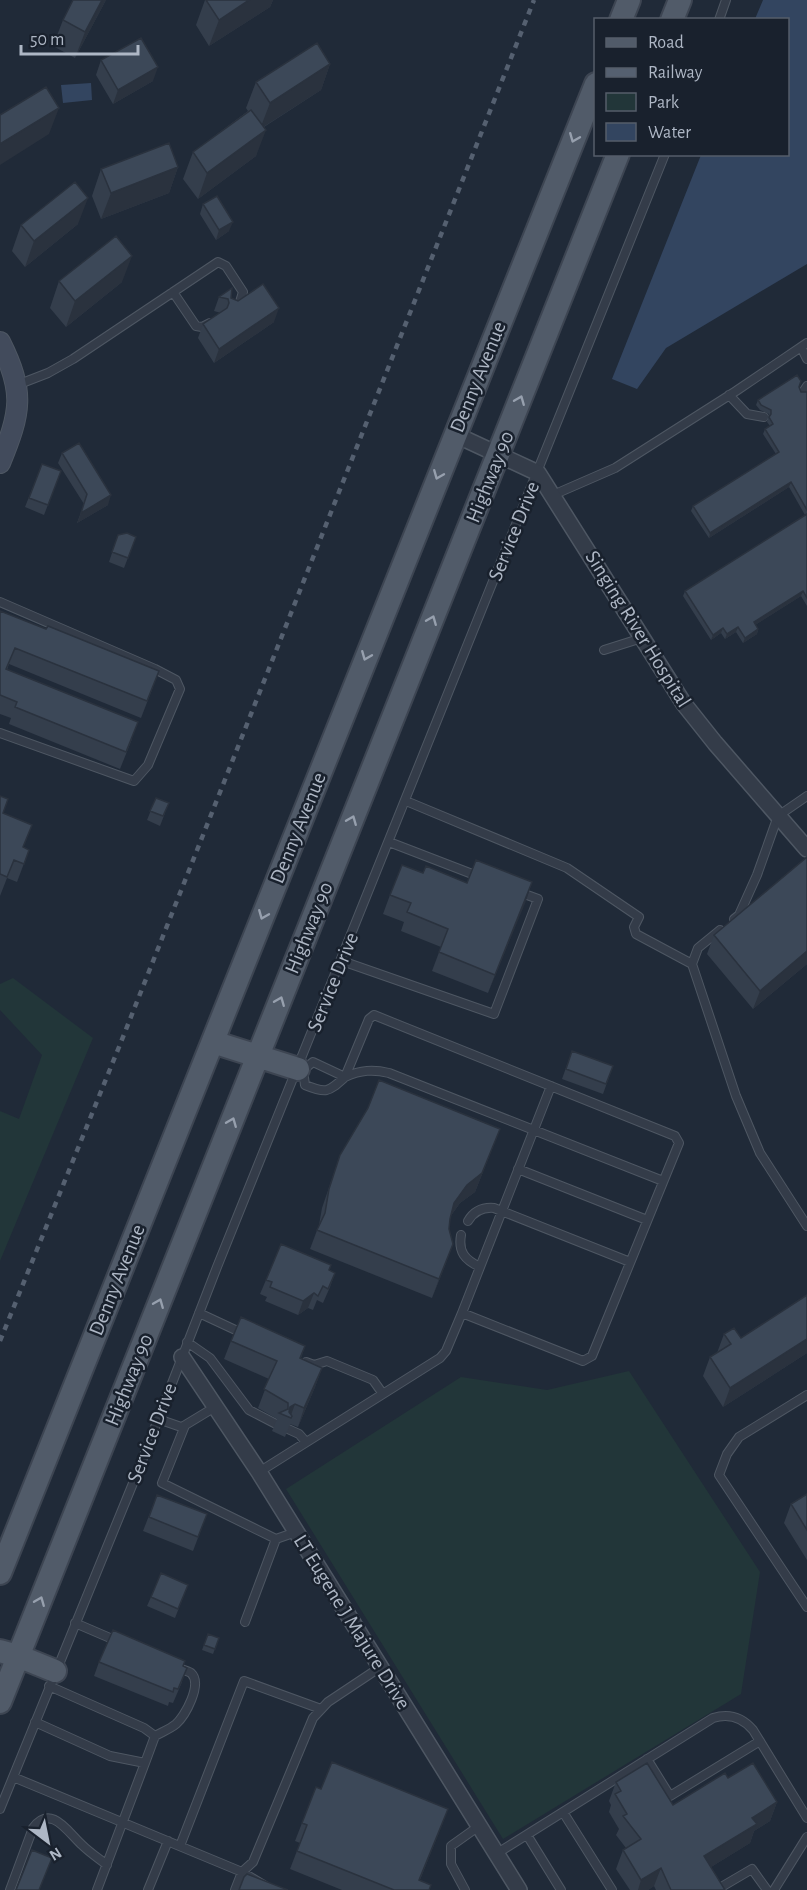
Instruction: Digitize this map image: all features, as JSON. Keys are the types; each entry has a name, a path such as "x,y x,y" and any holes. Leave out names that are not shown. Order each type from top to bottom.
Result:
{"main road":[{"path":"622,18 629,0"},
{"path":"673,18 680,0"},
{"name":"Denny Avenue","path":"0,1573 594,89"},
{"name":"Highway 90","path":"0,1702 9,1654 258,1056 617,156"},
{"path":"213,1042 301,1070"},
{"path":"9,1654 52,1678"}],"street":[{"path":"0,342 13,370 17,392 14,423 0,463"},
{"path":"454,434 538,473"},
{"name":"Singing River Hospital","path":"538,473 684,704 807,849"},
{"name":"LT Eugene J Majure Drive","path":"182,1357 259,1472 519,1890"}],"lane":[{"path":"720,18 726,0"},
{"name":"Service Drive","path":"0,1809 199,1313 301,1070 389,842 664,156"},
{"path":"17,392 73,360 218,262 226,266 243,292 240,302 231,309"},
{"path":"173,292 196,326 202,327 218,317"},
{"path":"553,495 615,468 804,345 807,359"},
{"path":"729,395 747,414 764,417"},
{"path":"0,602 155,669 176,680 180,689 148,765 134,781 0,733"},
{"path":"604,650 642,638"},
{"path":"807,796 778,816 757,875 739,915 698,948 692,964 736,1096 760,1153 807,1226"},
{"path":"406,801 567,868 639,917 634,927 636,934 692,964"},
{"path":"389,842 485,879"},
{"path":"342,961 494,1014 538,899 506,887"},
{"path":"345,1077 369,1018 374,1015 675,1137 679,1143 592,1356 583,1361 462,1313"},
{"path":"345,1077 313,1062 301,1070 305,1085 322,1092 328,1091 345,1077 364,1070 389,1073 663,1181"},
{"path":"259,1472 443,1355 462,1313 551,1086"},
{"path":"518,1169 647,1220"},
{"path":"468,1221 472,1215 487,1207 630,1262"},
{"path":"461,1235 460,1249 463,1256 480,1267"},
{"path":"199,1313 249,1336"},
{"path":"188,1342 210,1358 249,1410 276,1424"},
{"path":"300,1359 314,1365 327,1361 373,1380 383,1394"},
{"path":"807,1395 739,1437 727,1454 718,1475 807,1607"},
{"path":"158,1419 182,1427 215,1407"},
{"path":"182,1427 184,1428 162,1484 276,1539 296,1532"},
{"path":"288,1429 299,1434 306,1442"},
{"path":"245,1622 276,1539"},
{"path":"75,1623 128,1646"},
{"path":"97,1890 155,1736 177,1723 184,1715 195,1689 195,1681 191,1673 170,1664"},
{"path":"235,1890 242,1872 253,1862 313,1718 328,1702 380,1668"},
{"path":"52,1678 155,1736"},
{"path":"180,1846 244,1681 321,1709"},
{"path":"496,1854 713,1718 723,1714 737,1717 747,1723 807,1818"},
{"path":"34,1722 110,1756 145,1763"},
{"path":"647,1759 670,1796 760,1741"},
{"path":"13,1777 242,1872 257,1886 272,1890"},
{"path":"563,1812 612,1890"},
{"path":"10,1890 33,1828 46,1817 55,1819 107,1865"},
{"path":"465,1890 452,1864 451,1845 479,1826"},
{"path":"527,1835 561,1890"},
{"path":"774,1890 807,1837"},
{"path":"148,1890 168,1841"},
{"path":"723,1886 752,1869 767,1890"}],"green space":[{"path":"13,978 93,1038 0,1261 0,1111 19,1119 42,1055 0,1010 0,984"},
{"path":"629,1371 760,1572 741,1694 503,1839 286,1489 461,1377 547,1390"}],"water":[{"path":"763,0 807,0 807,264 666,348 637,389 612,379 701,156 789,156 789,18 755,18"},
{"path":"91,83 92,100 63,103 61,85"}],"building":[{"path":"73,0 102,0 85,32 63,20"},
{"path":"206,0 249,0 219,20"},
{"path":"141,38 158,67 118,90 101,60"},
{"path":"317,43 330,64 270,103 256,82"},
{"path":"46,87 59,108 0,144 0,115"},
{"path":"251,110 266,130 207,173 193,152"},
{"path":"169,143 178,167 111,193 101,169"},
{"path":"75,182 88,198 34,241 21,225"},
{"path":"217,196 233,222 219,230 203,204"},
{"path":"116,236 132,256 75,301 59,281"},
{"path":"263,284 279,308 219,349 203,324 227,308 228,299 219,297 232,288 231,298 238,301"},
{"path":"797,375 801,381 799,387 801,392 807,392 807,510 791,482 710,533 693,506 779,452 765,429 773,424 769,417 771,410 761,405 758,400"},
{"path":"79,443 111,495 81,513 87,494 62,453"},
{"path":"42,464 61,471 48,505 29,498"},
{"path":"807,514 807,598 803,591 754,622 758,629 745,638 738,627 727,634 723,628 713,635 685,591"},
{"path":"127,533 136,537 128,558 112,552 118,535"},
{"path":"0,611 46,629 48,626 159,671 147,701 15,648 6,669 138,722 126,752 15,707 17,702 0,695"},
{"path":"0,796 8,799 3,813 32,825 23,847 29,850 24,864 14,860 7,877 0,874"},
{"path":"156,798 169,803 163,816 150,811"},
{"path":"807,857 807,951 760,991 714,935"},
{"path":"476,860 532,882 495,975 439,952 448,929 407,912 411,903 390,895 402,865 423,873 426,866 467,883"},
{"path":"572,1051 613,1066 606,1084 566,1069"},
{"path":"379,1080 500,1129 482,1173 467,1185 454,1203 449,1229 453,1244 439,1279 317,1230 325,1213 329,1189 340,1155 368,1108"},
{"path":"281,1244 331,1265 329,1270 335,1273 328,1289 323,1286 318,1296 314,1293 303,1301 270,1287 272,1282 266,1280"},
{"path":"807,1295 807,1339 730,1388 710,1357 731,1344 724,1334 734,1328 741,1338"},
{"path":"241,1317 305,1346 300,1358 322,1368 304,1408 295,1404 290,1407 291,1418 279,1413 288,1409 288,1403 264,1389 277,1361 231,1341"},
{"path":"807,1494 807,1530 791,1504"},
{"path":"157,1495 207,1514 198,1537 149,1517"},
{"path":"161,1573 188,1585 178,1609 151,1597"},
{"path":"113,1630 185,1661 183,1666 187,1668 178,1689 174,1688 173,1692 99,1662"},
{"path":"208,1634 219,1638 215,1649 204,1645"},
{"path":"332,1762 448,1809 419,1880 431,1885 429,1890 394,1890 297,1851 307,1825 302,1823 316,1787 321,1789"},
{"path":"647,1763 673,1805 725,1773 728,1778 753,1763 777,1802 752,1818 757,1824 704,1856 725,1890 671,1890 661,1868 641,1880 623,1850 641,1839 623,1816 627,1814 615,1794 621,1791 616,1782"},
{"path":"32,1850 52,1858 39,1890 16,1890"},
{"path":"247,1874 288,1890 239,1890"}],"railway":[{"path":"0,1341 534,0"}]}
